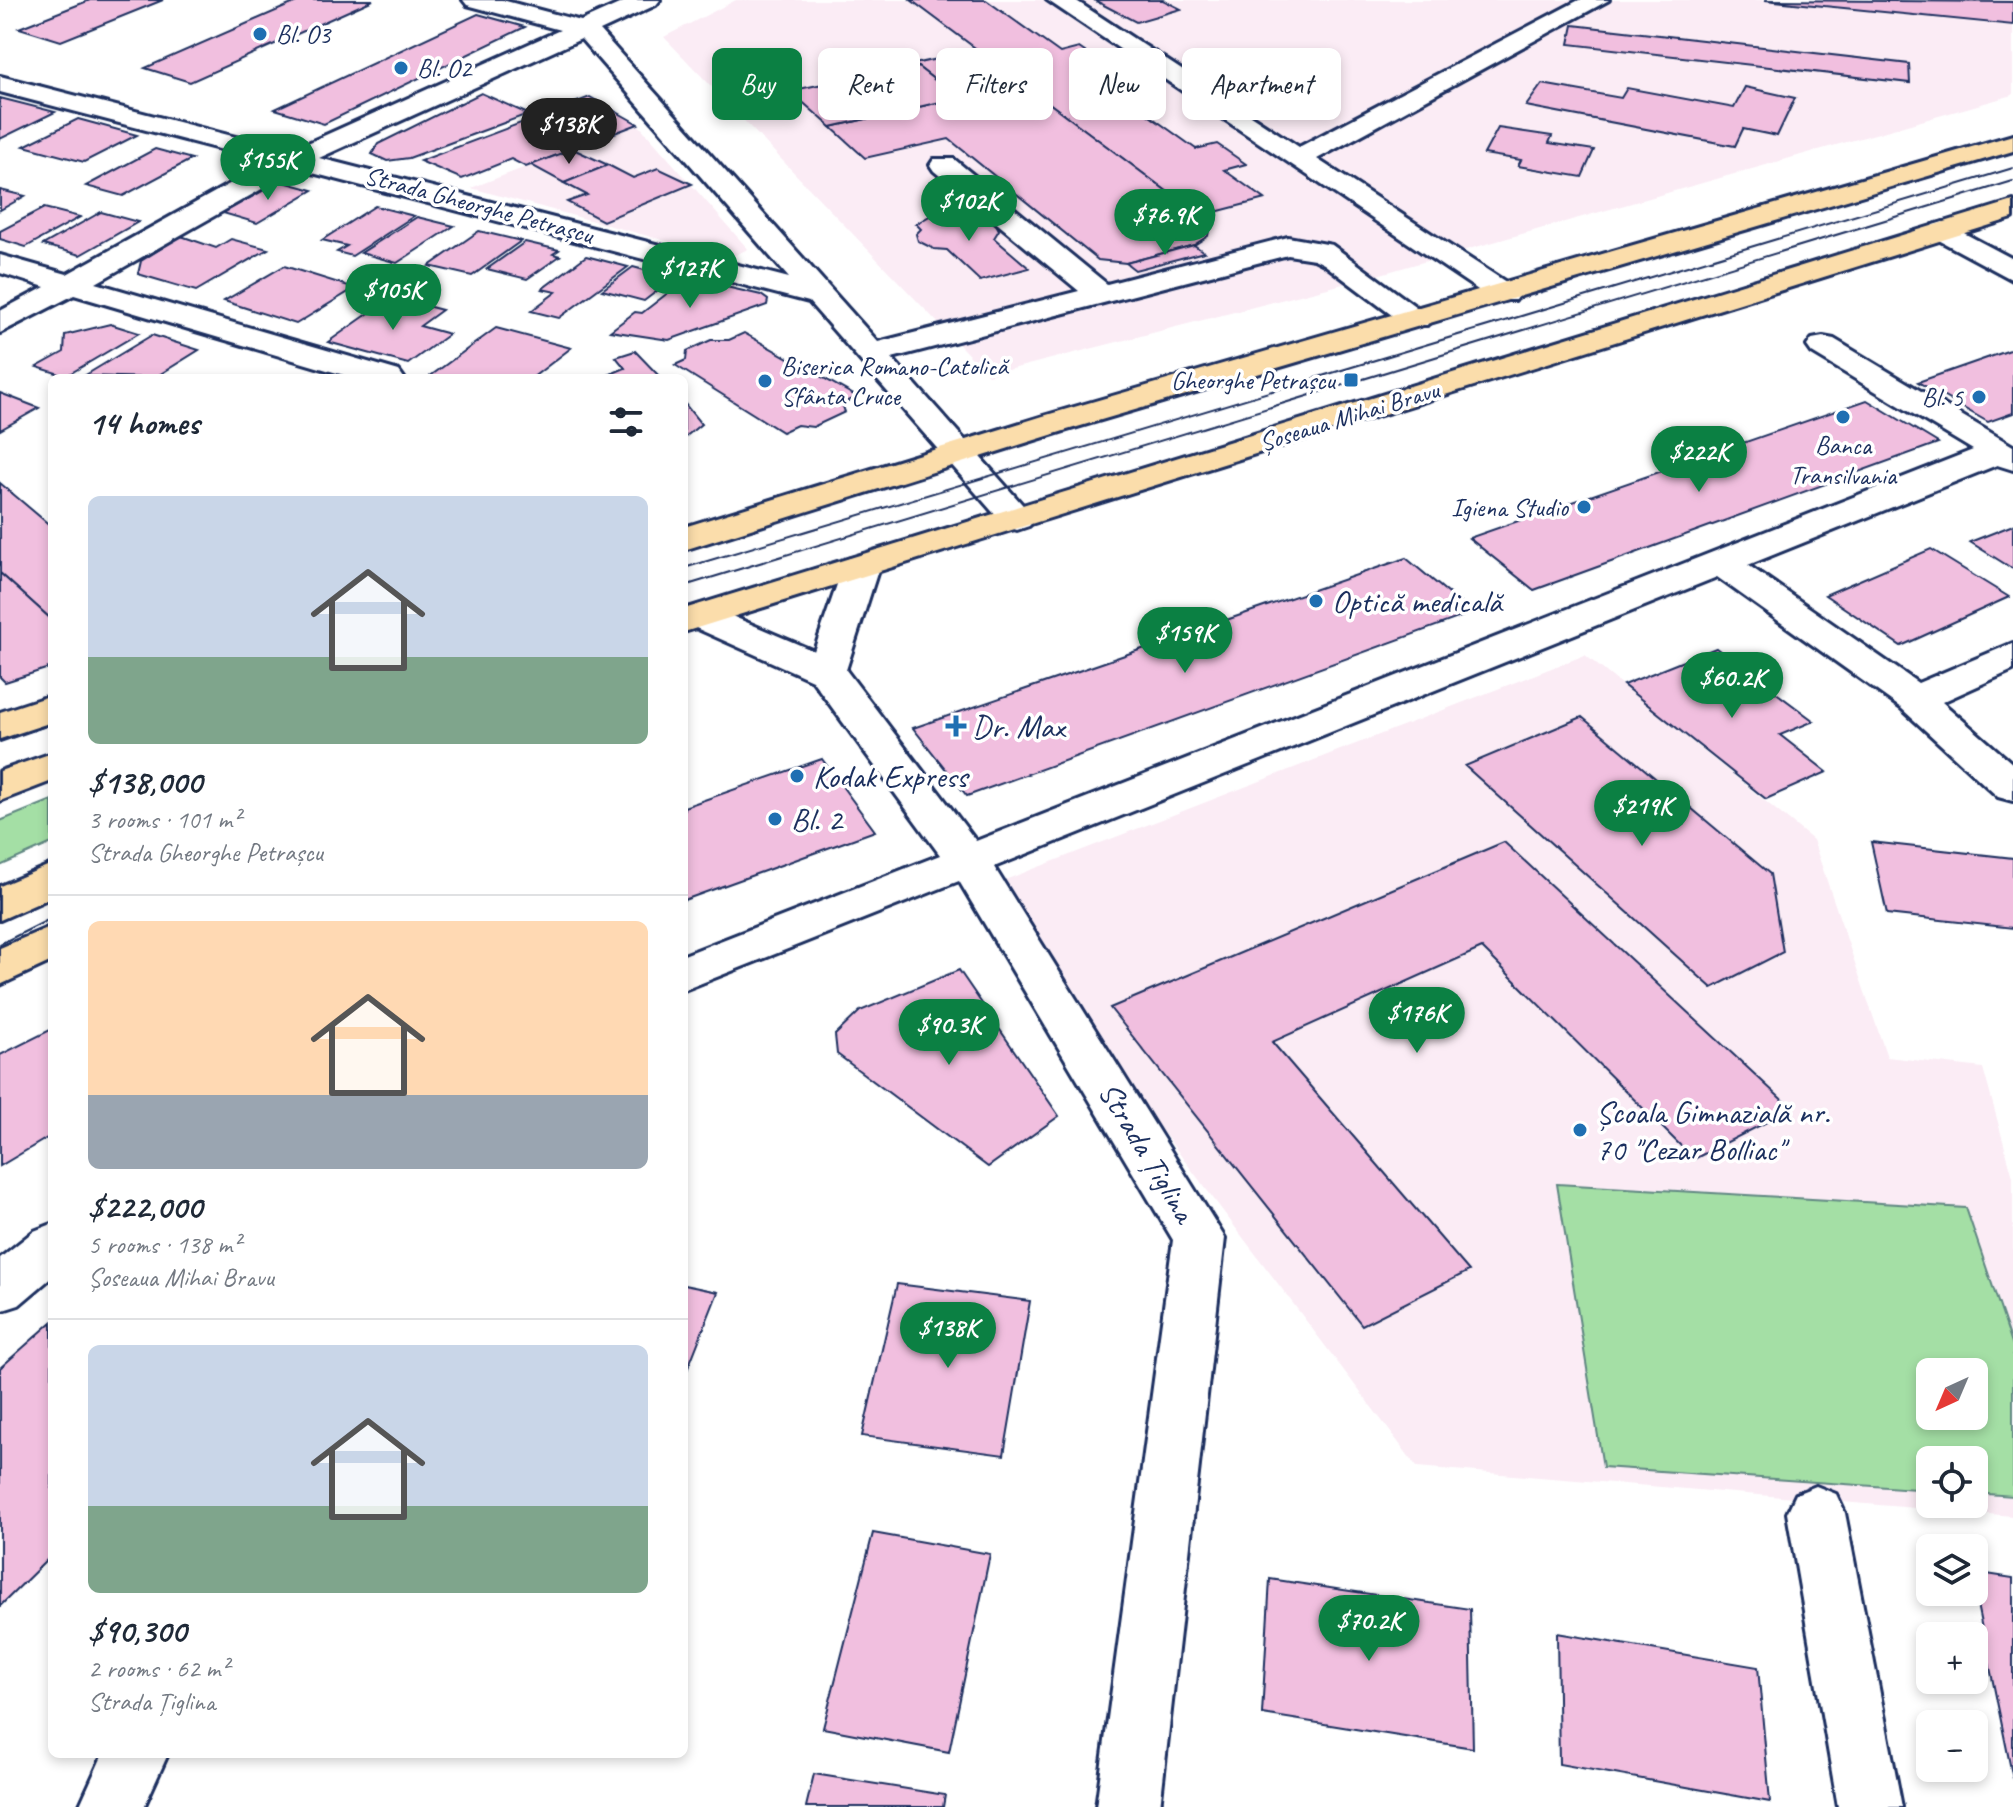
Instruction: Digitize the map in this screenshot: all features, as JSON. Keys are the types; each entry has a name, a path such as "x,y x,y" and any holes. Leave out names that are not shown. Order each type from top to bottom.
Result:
{"main road":[{"path":"688,538 957,454 2013,143"},
{"name":"Șoseaua Mihai Bravu","path":"692,619 2013,209"},
{"path":"0,726 48,709"},
{"path":"0,787 48,768"},
{"path":"0,904 48,881"},
{"path":"0,968 48,944"}],"street":[{"path":"475,0 586,30 1017,519"},
{"path":"0,324 296,158 648,0"},
{"path":"1059,0 1504,294"},
{"path":"1298,158 1597,0"},
{"name":"Strada Gheorghe Petrașcu","path":"0,84 818,295"},
{"path":"944,165 1101,294"},
{"path":"1943,231 2013,271"},
{"path":"870,354 1271,249 1303,247 1334,258 1416,318"},
{"path":"0,264 375,374"},
{"path":"1823,346 2005,456"},
{"path":"688,971 1721,563 2005,456"},
{"path":"1721,563 1915,699 2013,787"},
{"path":"692,619 826,671 861,567"},
{"path":"1915,699 2013,655"},
{"name":"Strada Țiglina","path":"826,671 968,861 1199,1238 1128,1807"},
{"path":"0,1289 48,1249"},
{"path":"1816,1513 1870,1807"},
{"path":"111,1807 134,1758"}],"shaded area":[{"path":"736,0 2013,0 2013,95 1363,279 988,375 744,120 802,120 802,48 712,48 712,87 664,37"},
{"path":"638,124 748,249 729,258 471,188"},
{"name":"Școala Gimnazială nr. 70 \"Cezar Bolliac\"","path":"1585,655 1813,840 1887,1057 1983,1068 2013,1177 2013,1516 1988,1514 1988,1446 1916,1446 1916,1508 1417,1467 1125,1082 1005,880"}],"green space":[{"path":"48,802 48,845 0,866 0,821"},
{"path":"1557,1184 1966,1208 2013,1346 2013,1496 1988,1494 1988,1446 1916,1446 1916,1489 1603,1467"}],"building":[{"path":"90,0 163,0 61,41 19,28"},
{"name":"Bl. O3","path":"301,0 373,0 190,82 145,68"},
{"path":"911,0 986,0 1060,53 1069,51 1069,118 1053,106 1053,48 975,48"},
{"path":"1094,0 1163,0 1181,9 1136,22"},
{"path":"1765,0 2013,2 2013,25"},
{"name":"Bl. O2","path":"478,14 525,27 324,124 275,109"},
{"path":"1573,25 1909,64 1910,83 1569,44"},
{"path":"936,59 936,81 920,69 920,63"},
{"path":"920,69 936,81 936,103 920,107"},
{"path":"1542,84 1621,98 1627,88 1734,108 1745,87 1795,98 1777,136 1743,129 1735,146 1526,106"},
{"path":"818,85 818,116 802,102 802,88"},
{"path":"481,93 528,114 409,158 387,161 372,154 378,144"},
{"path":"590,97 638,124 526,167 511,159 462,179 420,161"},
{"path":"0,98 55,112 0,139"},
{"path":"936,103 936,120 1053,120 1053,106 1200,216 1210,225 1208,236 1194,245 1126,263 1098,260 949,139 865,158 831,127 862,120 920,120 920,107"},
{"path":"78,119 137,135 84,162 24,146"},
{"path":"823,120 862,120 831,127"},
{"path":"1072,120 1155,120 1196,149 1217,144 1246,164 1224,170 1265,199 1200,216"},
{"path":"1498,128 1552,136 1549,143 1594,150 1582,177 1518,166 1521,160 1484,154"},
{"path":"155,149 192,159 123,196 86,186"},
{"path":"573,149 608,165 564,183 531,165"},
{"path":"608,165 633,178 658,168 692,184 603,221 567,202 587,195 564,183"},
{"path":"280,181 313,190 257,223 223,213"},
{"path":"0,190 25,196 0,210"},
{"path":"375,206 414,216 352,256 337,252 347,246 322,240"},
{"path":"44,208 80,217 26,247 0,239 0,231"},
{"path":"938,211 968,211 995,222 999,230 994,238 1029,268 980,281 947,250 934,249 918,241 916,234 921,229 916,224"},
{"path":"101,212 138,222 80,255 43,245"},
{"path":"417,217 454,226 397,263 361,253"},
{"path":"479,231 521,241 472,276 429,266"},
{"path":"181,236 216,248 231,239 268,249 196,291 138,274 141,261"},
{"path":"525,242 559,250 553,254 560,256 527,279 487,269"},
{"path":"1194,245 1204,252 1135,270 1126,263"},
{"path":"586,256 628,267 559,318 531,311 556,292 542,289"},
{"path":"284,266 355,288 296,324 224,301"},
{"path":"633,267 674,278 644,301 602,290"},
{"path":"687,278 761,295 768,300 767,305 669,340 610,331 635,312 642,313"},
{"path":"392,297 442,310 420,326 449,334 408,364 328,342"},
{"path":"110,324 139,333 69,374 37,367 64,352 65,335"},
{"path":"496,328 571,348 537,374 433,374"},
{"name":"Biserica Romano-Catolică Sfânta Cruce","path":"744,333 857,397 842,404 845,412 813,427 797,425 782,432 675,365 686,360 687,351 711,340 729,340"},
{"path":"152,335 199,350 160,374 87,374"},
{"name":"Bl. 5","path":"2013,349 2013,413 1988,422 1918,382"},
{"path":"635,351 657,374 611,374 625,368 616,357"},
{"path":"0,393 39,408 0,430"},
{"path":"1867,400 1938,443 1534,590 1469,538"},
{"path":"688,408 701,424 688,435"},
{"path":"0,483 48,524 48,616 0,573"},
{"path":"2013,525 2013,569 1970,542"},
{"path":"1931,549 2009,597 1901,646 1825,595"},
{"path":"1406,558 1472,613 967,796 913,728"},
{"path":"0,573 48,616 48,668 5,682 0,677"},
{"path":"1716,648 1814,721 1780,735 1827,772 1766,799 1623,685"},
{"path":"1582,717 1770,874 1783,952 1712,988 1465,766"},
{"name":"Bl. 2","path":"822,759 875,831 688,899 688,806"},
{"path":"1504,842 1792,1109 1694,1159 1482,948 1272,1042 1469,1271 1362,1325 1110,1008"},
{"path":"1871,842 2013,858 2013,928 1887,914"},
{"path":"959,970 1059,1116 988,1167 837,1054 835,1035 860,1011"},
{"path":"48,1031 48,1137 0,1166 0,1055"},
{"path":"897,1284 1030,1301 1004,1455 862,1436"},
{"path":"688,1286 718,1292 688,1368"},
{"path":"48,1326 48,1559 0,1606 0,1368"},
{"path":"873,1533 990,1554 949,1752 823,1728"},
{"path":"1988,1574 2013,1578 2013,1779 1988,1658 1988,1622 1981,1622 1977,1606 1988,1606"},
{"path":"1270,1579 1470,1609 1473,1748 1262,1714"},
{"path":"1557,1633 1758,1667 1770,1802 1559,1764"},
{"path":"814,1774 945,1795 943,1807 806,1807"}],"tram line":[{"path":"688,567 2013,168"},
{"path":"688,585 2013,181"},
{"path":"0,742 48,725"},
{"path":"0,944 48,920"}],"place":[{"name":"Bl. O3","path":"260,34"},
{"name":"Bl. O2","path":"401,68"},
{"name":"Gheorghe Petrașcu","path":"1351,380"},
{"name":"Biserica Romano-Catolică Sfânta Cruce","path":"765,381"},
{"name":"Bl. 5","path":"1979,397"},
{"name":"Banca Transilvania","path":"1843,417"},
{"name":"Igiena Studio","path":"1584,507"},
{"name":"Optică medicală","path":"1316,601"},
{"name":"Dr. Max","path":"956,726"},
{"name":"Kodak Express","path":"797,776"},
{"name":"Bl. 2","path":"775,819"},
{"name":"Școala Gimnazială nr. 70 \"Cezar Bolliac\"","path":"1580,1130"}]}
